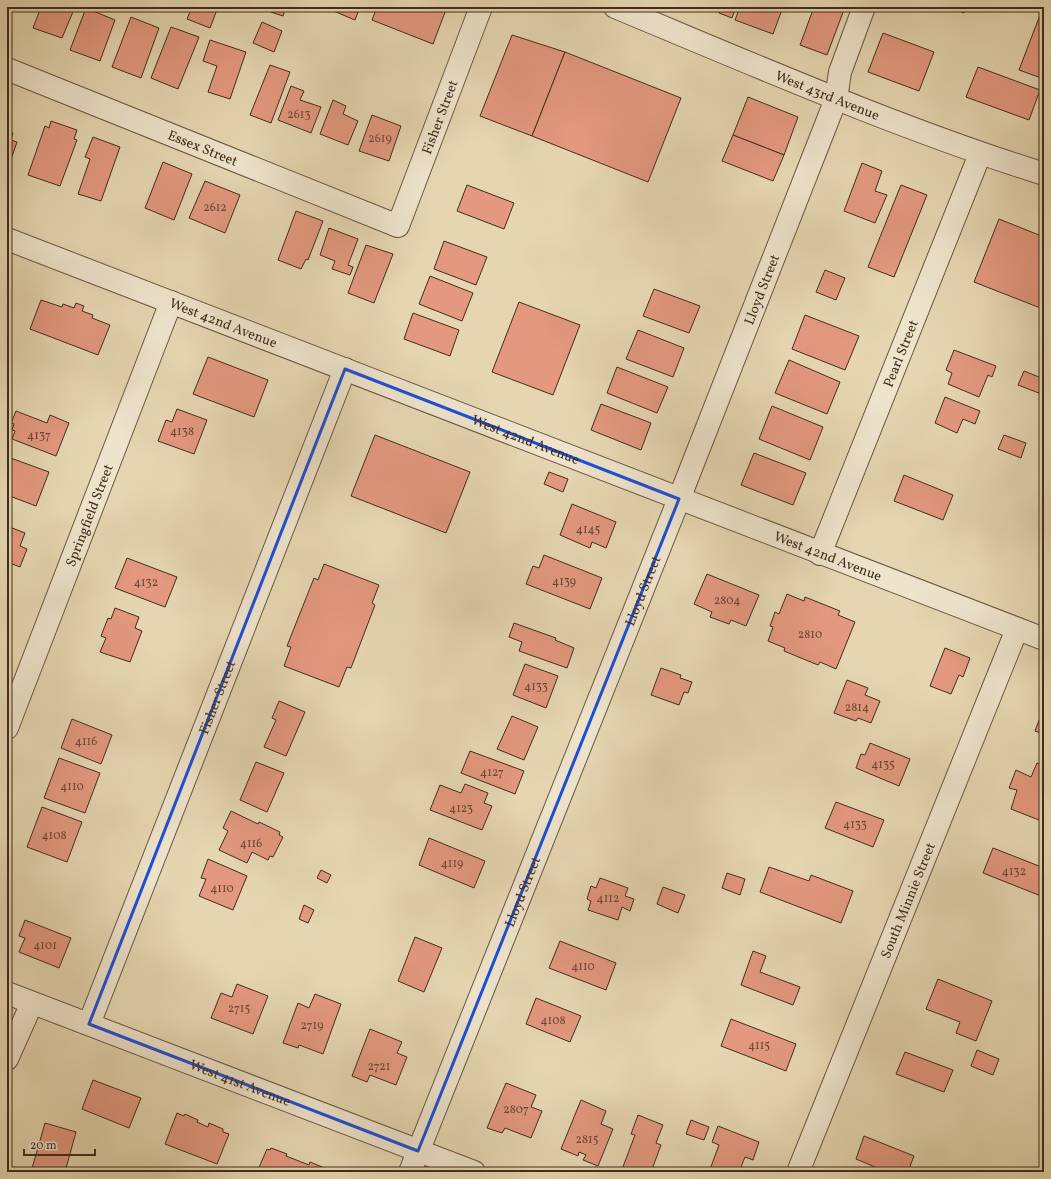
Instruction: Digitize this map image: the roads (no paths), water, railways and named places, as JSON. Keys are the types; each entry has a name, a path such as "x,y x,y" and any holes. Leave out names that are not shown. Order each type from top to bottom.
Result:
{"street":[{"name":"Fisher Street","path":"398,226 481,7"},
{"name":"West 43rd Avenue","path":"615,7 836,99 980,154 1044,174"},
{"name":"Lloyd Street","path":"410,1172 679,499 836,99 840,72 864,7"},
{"name":"Essex Street","path":"7,69 398,226"},
{"name":"Pearl Street","path":"820,554 980,154"},
{"name":"West 42nd Avenue","path":"7,239 820,554 1044,639"},
{"name":"Springfield Street","path":"7,728 172,302"},
{"name":"Fisher Street","path":"89,1024 345,369"},
{"name":"South Minnie Street","path":"798,1172 1017,629"},
{"name":"West 41st Avenue","path":"7,993 474,1172"},
{"path":"7,1059 32,1003"}]}
